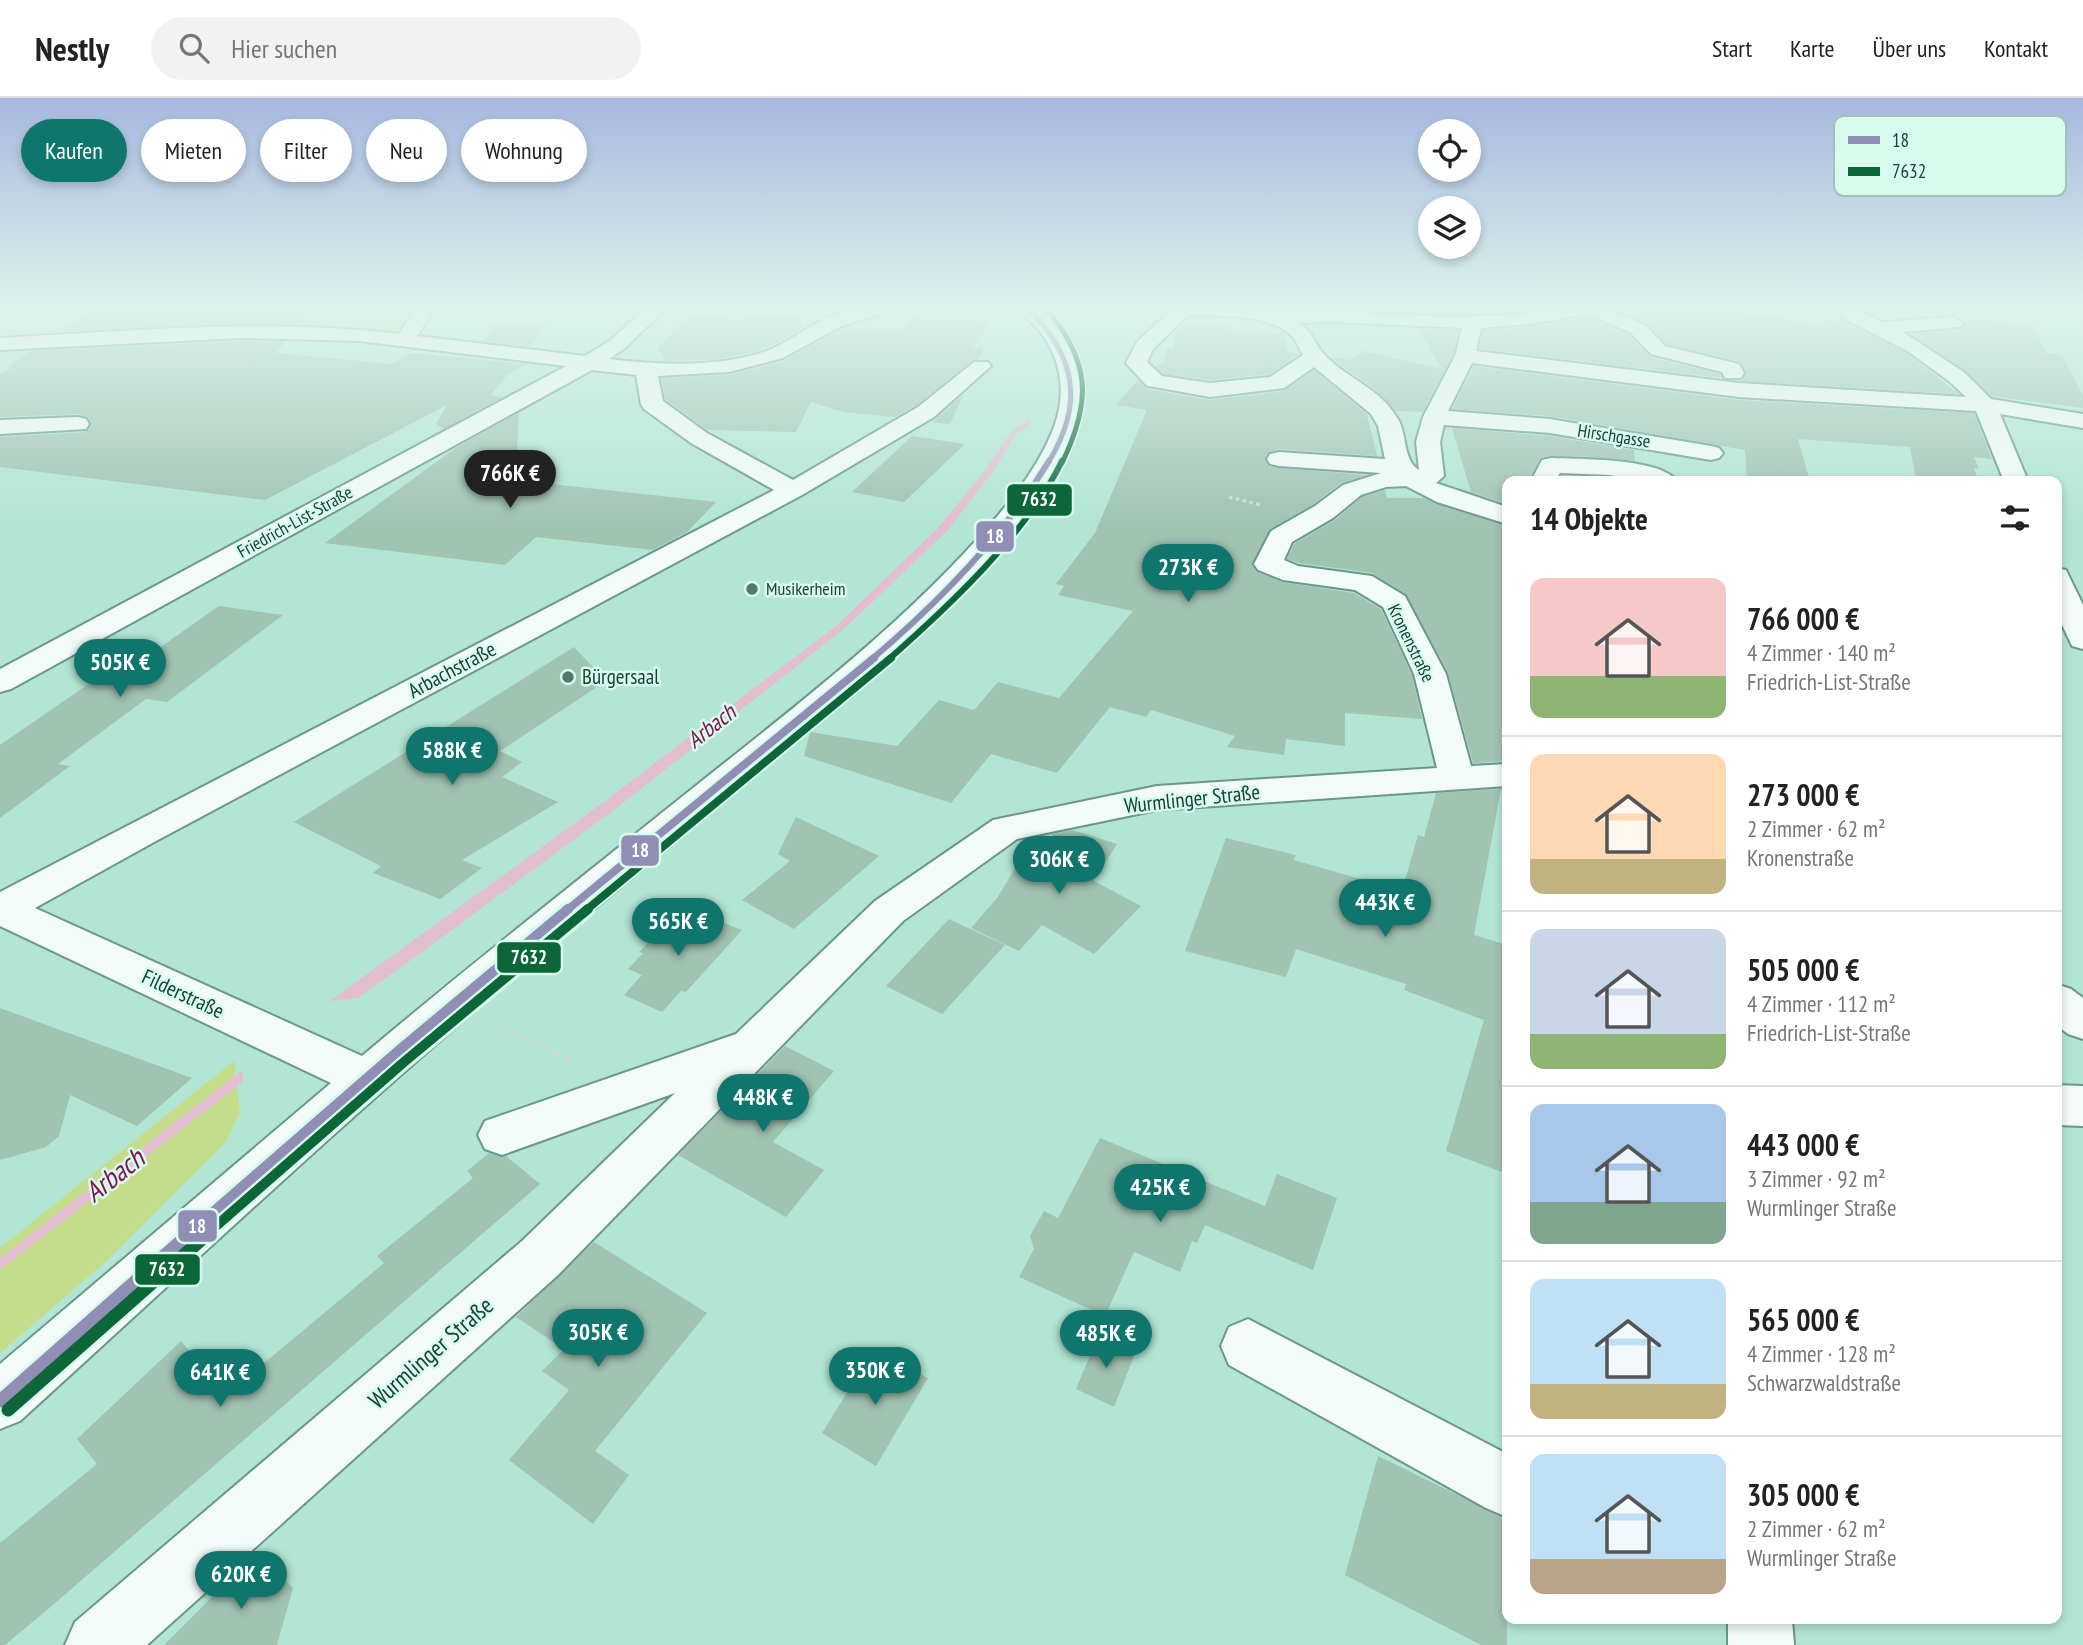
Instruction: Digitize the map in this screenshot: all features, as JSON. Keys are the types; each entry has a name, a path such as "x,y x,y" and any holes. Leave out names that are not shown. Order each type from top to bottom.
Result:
{"street":[{"name":"Friedrich-List-Straße","path":"0,682 556,380"},
{"path":"648,380 652,404 699,438 793,490"},
{"name":"Arbachstraße","path":"0,910 793,490 926,412 964,380"},
{"path":"0,1401 453,1004 874,657 958,577 993,539 1041,473 1071,408 1072,380"},
{"path":"1154,380 1210,390 1276,383 1280,380"},
{"path":"1346,380 1387,420 1395,460 1406,473 1430,491 1502,514"},
{"path":"1279,459 1432,476 1428,443 1434,417 1453,380"},
{"path":"1660,380 1739,390 1984,405 2083,421"},
{"path":"1735,380 1739,390"},
{"path":"1959,380 1984,405 2014,476"},
{"name":"Hirschgasse","path":"1434,417 1550,426 1711,453"},
{"path":"0,427 78,424"},
{"path":"1546,476 1551,465 1625,469 1656,476"},
{"name":"Kronenstraße","path":"1406,473 1352,490 1324,512 1281,537 1268,564 1293,574 1362,582 1395,602 1430,674 1457,779"},
{"path":"2062,590 2083,640"},
{"path":"2062,643 2083,647"},
{"name":"Wurmlinger Straße","path":"99,1645 540,1258 889,911 1006,829 1157,798 1502,775"},
{"name":"Filderstraße","path":"0,910 367,1079"},
{"path":"2062,1006 2083,1023"},
{"name":"Wurmlinger Straße","path":"502,1135 751,1047"},
{"path":"2062,1105 2083,1105"},
{"path":"1248,1346 1502,1484"}],"path":[{"path":"453,1004 572,1060 604,1098"}],"green space":[{"path":"234,1061 240,1112 226,1142 102,1265 0,1353 0,1248"}],"water":[{"name":"Arbach","path":"1029,419 1031,424 1015,435 994,470 948,530 845,628 618,807 429,947 358,998 330,1001 597,807 836,626 938,528 986,469 1011,432"},
{"name":"Arbach","path":"242,1070 243,1082 0,1270 0,1258"}],"building":[{"path":"0,380 503,380 491,395 503,397 444,429 436,424 447,405 265,500 0,467 0,437 86,432 91,425 88,418 78,414 0,417"},
{"path":"661,380 947,380 917,405 895,417 843,412 811,402 796,432 707,430 665,399"},
{"path":"1138,380 1147,389 1210,400 1284,391 1299,380 1326,380 1367,414 1377,456 1279,449 1268,453 1265,460 1269,467 1367,475 1341,483 1314,504 1270,529 1252,565 1257,572 1282,582 1354,593 1381,609 1412,675 1422,719 1345,713 1345,746 1286,739 1284,755 1227,747 1235,736 1151,710 1146,717 1110,707 1057,773 991,754 951,803 804,756 810,732 897,746 939,700 974,710 998,682 1059,698 1133,611 1058,595 1064,586 1056,584 1095,533 1147,410 1116,405"},
{"path":"1362,380 1440,380 1423,412 1395,411"},
{"path":"1467,380 1585,380 1739,400 1974,413 1992,459 1974,457 1979,469 1974,468 1976,476 1915,476 1910,447 1798,439 1809,476 1747,476 1745,450 1550,416 1452,409"},
{"path":"1941,380 1959,394 1741,381"},
{"path":"1975,380 2075,380 2083,396 2083,408 1991,396"},
{"path":"964,394 950,424 932,422 936,419"},
{"path":"519,413 515,480 716,502 687,532 653,550 536,537 505,565 325,543 457,447"},
{"path":"1452,428 1550,436 1634,450 1635,461 1580,456 1541,457 1531,476 1502,476 1502,502 1471,492"},
{"path":"912,436 965,444 904,502 852,492"},
{"path":"1385,490 1387,498 1424,498 1502,524 1502,761 1473,763 1448,673 1406,594 1372,573 1287,559 1294,544 1335,520 1362,497"},
{"path":"219,606 283,615 167,702 146,699 58,764 70,766 0,818 0,745 106,672 122,674"},
{"path":"574,647 606,681 500,751 522,762 502,777 558,802 462,860 482,868 440,899 373,873 381,866 294,822"},
{"path":"1501,789 1474,935 1502,943 1502,1172 1446,1151 1484,1020 1404,990 1406,984 1296,949 1286,977 1185,951 1226,838 1296,855 1294,860 1402,891 1418,835 1424,837 1436,793"},
{"path":"796,817 879,856 794,929 742,900 790,861 778,854"},
{"path":"1073,830 1117,844 1094,881 1141,906 1094,954 1042,925 1019,951 971,928 997,898 1027,849 1042,853 1053,834"},
{"path":"683,908 742,930 686,992 681,991 662,1012 624,995 642,975 628,969 643,953 639,952"},
{"path":"949,919 1005,945 942,1014 886,986"},
{"path":"0,1008 192,1078 137,1126 70,1095 59,1136 46,1147 0,1160"},
{"path":"785,1046 834,1071 773,1142 824,1170 786,1217 678,1155"},
{"path":"1100,1138 1265,1206 1277,1174 1337,1198 1313,1270 1205,1225 1197,1243 1192,1241 1180,1272 1134,1252 1105,1316 1019,1277 1034,1249 1030,1236 1044,1211 1058,1218"},
{"path":"489,1153 506,1156 540,1184 47,1610 5,1645 0,1645 0,1543 97,1464 77,1439 181,1341 227,1394 384,1263 377,1256 473,1178 467,1171"},
{"path":"594,1242 707,1313 595,1451 629,1475 593,1524 509,1460 569,1390 542,1371 564,1349 516,1317"},
{"path":"1099,1334 1136,1351 1114,1407 1076,1389"},
{"path":"874,1349 928,1378 876,1466 822,1433"},
{"path":"1378,1456 1502,1517 1502,1624 1507,1624 1507,1645 1481,1645 1345,1575"},
{"path":"266,1561 293,1588 277,1645 164,1645 243,1566"}],"transit line":[{"name":"18","path":"0,1401 397,1052 847,681 927,610 998,533 1057,449 1068,421 1071,380"},
{"name":"7632","path":"8,1410 404,1062 815,723 926,625 978,573 1047,488 1078,425 1083,405 1083,380"}],"place":[{"name":"Musikerheim","path":"752,589"},
{"name":"Bürgersaal","path":"568,677"}]}
